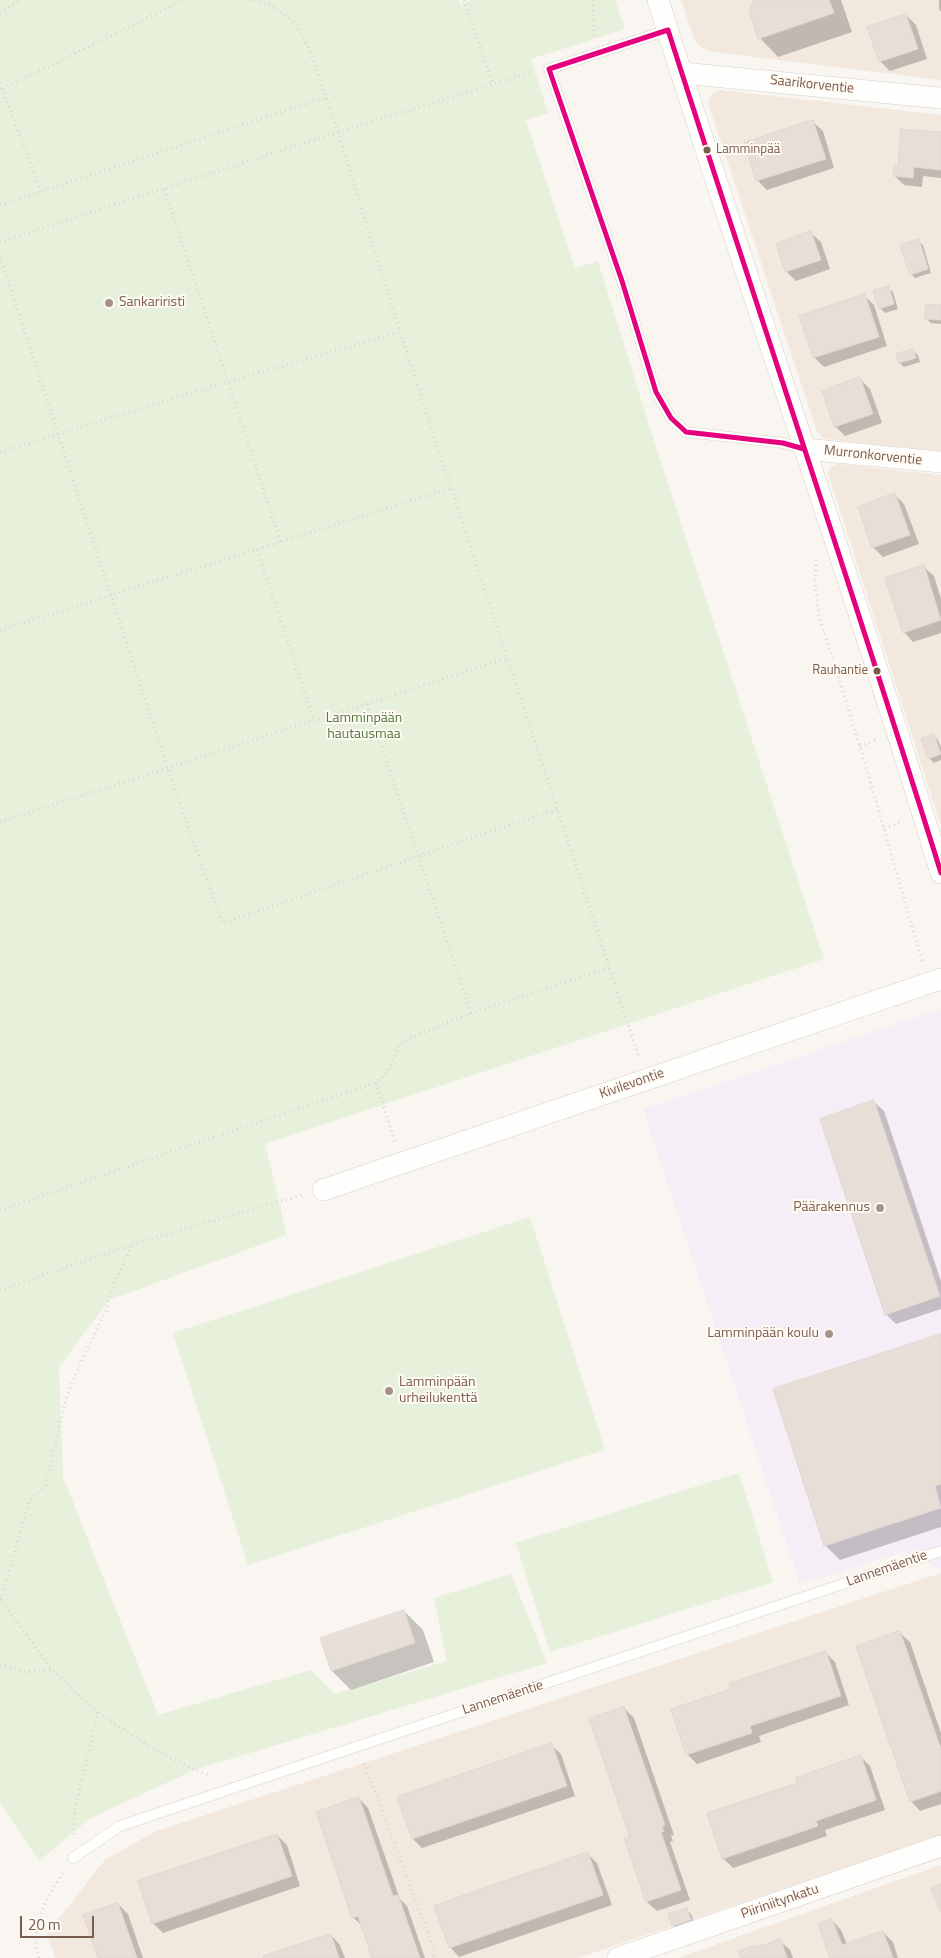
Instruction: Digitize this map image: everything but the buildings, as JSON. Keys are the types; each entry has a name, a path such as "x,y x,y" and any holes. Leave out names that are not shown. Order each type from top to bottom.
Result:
{"street":[{"path":"658,0 878,672 941,873"},
{"name":"Saarikorventie","path":"682,72 941,98"},
{"name":"Murronkorventie","path":"804,449 941,462"},
{"name":"Kivilevontie","path":"323,1190 934,981"},
{"name":"Piiriniitynkatu","path":"618,1958 941,1846"}],"lane":[{"path":"668,30 549,69 622,281 656,392 672,418 686,432 783,443 804,449"},
{"name":"Lannemäentie","path":"73,1858 120,1826 941,1551"}],"path":[{"path":"0,13 20,0"},
{"path":"3,89 183,0"},
{"path":"249,0 271,4 294,22 309,48 338,132 400,332 646,1079"},
{"path":"464,0 493,84"},
{"path":"592,0 593,35 598,53"},
{"path":"0,242 338,132 529,72 549,69"},
{"path":"0,83 41,191"},
{"path":"0,204 325,98"},
{"path":"164,189 281,543"},
{"path":"0,257 168,769 222,923 558,809"},
{"path":"0,452 227,382 400,332"},
{"path":"0,630 452,488"},
{"path":"257,550 314,721"},
{"path":"816,554 815,584 819,616 884,828 934,981"},
{"path":"0,822 508,658"},
{"path":"367,704 471,1013"},
{"path":"884,828 908,820"},
{"path":"0,1210 376,1083 386,1073 399,1046 408,1040 471,1013 610,968"},
{"path":"376,1083 402,1162"},
{"path":"133,1244 113,1285 106,1311 67,1396 46,1486 29,1502 1,1599 52,1670 98,1713 163,1755 188,1768 237,1786"},
{"path":"0,1665 26,1672 52,1670"},
{"path":"39,1958 36,1937 38,1924 49,1895 73,1858 75,1807 98,1713"},
{"path":"358,1746 434,1950 433,1958"}],"shaded area":[{"path":"681,0 941,0 941,80 713,52 702,48 695,41"},
{"path":"720,90 941,115 941,452 825,439 817,431 708,103 710,96"},
{"path":"838,464 941,475 941,826 828,473 831,467"},
{"name":"Lamminpään koulu","path":"941,1009 941,1569 904,1552 800,1584 643,1109"},
{"path":"941,1573 941,1835 578,1958 55,1958 47,1933 105,1860 154,1832"},
{"path":"941,1865 941,1958 678,1958"}],"green space":[{"name":"Lamminpään hautausmaa","path":"0,0 459,0 461,4 472,0 615,0 625,29 531,59 548,113 526,120 575,268 598,261 657,450 824,959 265,1144 287,1235 109,1300 59,1367 63,1477 158,1715 311,1670 335,1694 447,1661 434,1598 511,1574 547,1663 194,1770 89,1819 39,1861 0,1802"},
{"name":"Lamminpään urheilukenttä","path":"530,1217 605,1450 248,1565 173,1333"},
{"path":"739,1473 773,1582 550,1652 516,1543"}],"transit line":[{"path":"804,449 783,443 686,432 671,418 656,392 622,281 549,69 668,30 874,662 941,873"}],"place":[{"name":"Lamminpää","path":"707,150"},
{"name":"Sankariristi","path":"109,303"},
{"name":"Rauhantie","path":"877,671"},
{"name":"Päärakennus","path":"880,1208"},
{"name":"Lamminpään koulu","path":"829,1334"},
{"name":"Lamminpään urheilukenttä","path":"389,1391"}]}
